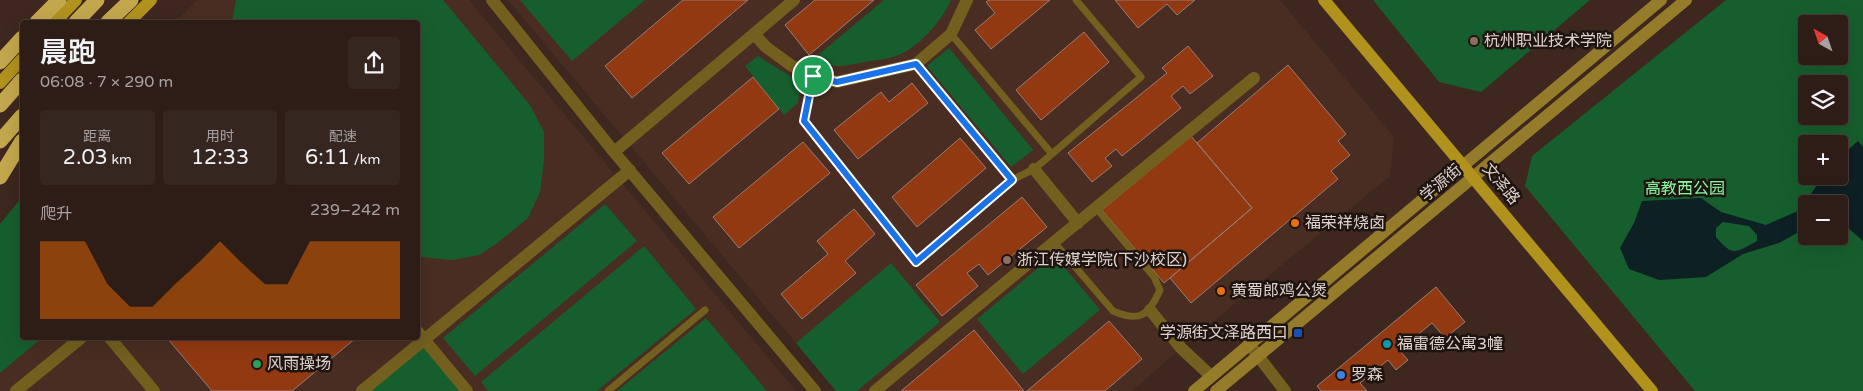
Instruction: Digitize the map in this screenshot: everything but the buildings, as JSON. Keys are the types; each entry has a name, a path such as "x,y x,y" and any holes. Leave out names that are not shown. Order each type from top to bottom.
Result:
{"highway":[{"path":"39,20 59,0"},
{"path":"78,20 97,0"},
{"path":"110,20 131,0"},
{"path":"0,62 20,48"},
{"path":"0,104 20,82"},
{"path":"0,141 20,118"},
{"path":"0,177 20,143"}],"main road":[{"path":"57,20 76,0"},
{"path":"132,20 152,0"},
{"name":"文泽路","path":"1324,0 1652,391"},
{"name":"学源街","path":"1194,391 1661,0"},
{"name":"学源街","path":"1216,391 1686,0"},
{"path":"0,84 20,48"},
{"path":"0,163 20,142"}],"street":[{"path":"492,0 614,152 815,391"},
{"path":"614,152 794,0"},
{"path":"754,34 766,47 792,66 813,76 837,82 916,64 951,34 967,0"},
{"path":"875,391 1254,78"},
{"path":"1034,168 1078,222"},
{"path":"467,391 421,336 630,170"},
{"path":"1150,310 1182,348 1211,376"},
{"path":"16,391 78,340"},
{"path":"112,340 154,391"},
{"path":"362,391 417,340"},
{"path":"1250,344 1286,391"}],"lane":[{"path":"813,76 804,121 916,262 1012,180 1034,168 1052,154 1142,77 1076,0"},
{"path":"951,34 1052,154"},
{"path":"916,64 1012,180"},
{"path":"1054,242 1113,311 1124,316 1136,317 1150,310 1160,290 1154,277 1096,208"},
{"path":"608,391 705,310"}],"shaded area":[{"path":"197,0 469,0 796,391 0,391 0,224 20,199 20,340 420,340 420,20 177,20"},
{"name":"浙江传媒学院(下沙校区)","path":"508,0 1280,0 1394,137 1390,176 1181,348 1132,391 836,391"}],"green space":[{"path":"236,0 443,0 530,105 544,132 544,161 540,192 528,218 479,255 452,260 422,257 420,258 420,20 232,20"},
{"path":"520,0 645,0 572,61"},
{"path":"884,0 951,0 943,15 932,29 905,52 885,59 844,66 833,66 817,56"},
{"name":"杭州职业技术学院","path":"1373,0 1590,0 1481,92 1439,82"},
{"name":"高教西公园","path":"1726,0 1863,0 1863,391 1695,391 1525,186 1532,156"},
{"path":"949,48 1033,150 1011,167 927,66"},
{"path":"758,56 801,83 798,103 784,115 745,66"},
{"path":"20,199 20,340 40,340 0,373 0,224"},
{"path":"605,204 637,241 475,376 443,338"},
{"path":"644,246 696,309 597,391 488,391 481,382"},
{"path":"1054,255 1100,310 1023,374 977,319"},
{"path":"891,263 940,322 857,391 836,391 796,343"},
{"path":"706,318 767,391 617,391"},
{"path":"424,340 467,391 362,391"}],"water":[{"path":"1858,141 1863,147 1863,241 1848,228 1848,195 1810,195 1817,185 1848,185 1848,150"},
{"path":"1701,198 1721,212 1766,225 1798,211 1798,232 1779,243 1743,254 1706,277 1659,280 1629,269 1620,248 1634,223 1642,201","holes":["1723,222 1749,226 1757,235 1757,241 1735,251 1726,248 1716,237 1716,228"]}],"place":[{"name":"杭州职业技术学院","path":"1474,41"},
{"name":"福荣祥烧卤","path":"1295,223"},
{"name":"浙江传媒学院(下沙校区)","path":"1007,260"},
{"name":"黄蜀郎鸡公煲","path":"1221,291"},
{"name":"学源街文泽路西口","path":"1298,333"},
{"name":"福雷德公寓3幢","path":"1387,344"},
{"name":"风雨操场","path":"257,364"},
{"name":"罗森","path":"1341,375"}],"route":[{"path":"916,64 1012,180 916,262 804,121 813,76 837,82 916,64"}]}
